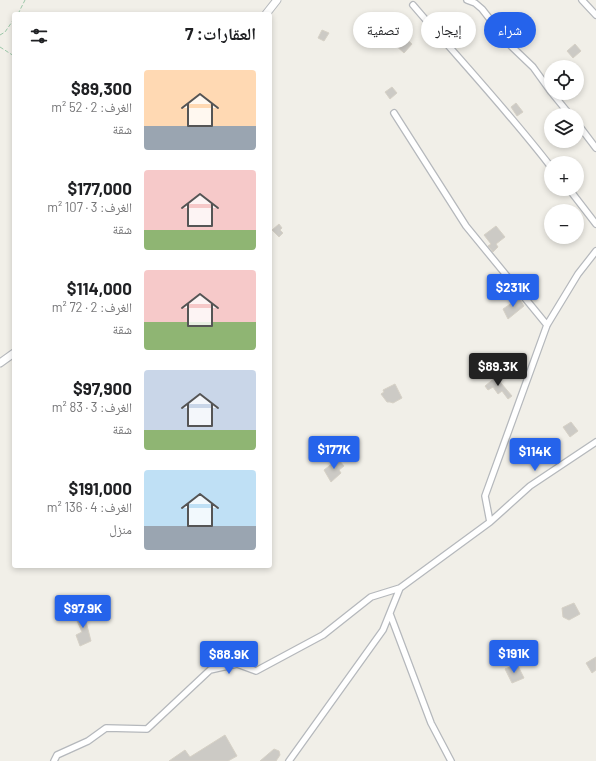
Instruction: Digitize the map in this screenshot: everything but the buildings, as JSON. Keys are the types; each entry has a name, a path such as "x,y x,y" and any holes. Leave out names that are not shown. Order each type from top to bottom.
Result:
{"street":[{"path":"268,12 277,0"},
{"path":"467,0 475,3 482,9 511,46 533,67 544,81"},
{"path":"582,0 596,15"},
{"path":"414,5 525,133 544,159"},
{"path":"558,100 565,108"},
{"path":"394,113 466,226 547,325"},
{"path":"584,132 596,148"},
{"path":"574,196 596,224"},
{"path":"490,522 485,496 547,325 578,274 596,250"},
{"path":"0,363 12,354"},
{"path":"54,761 57,755 88,740 106,728 147,729 210,670 237,664 256,670 323,635 371,597 400,588 490,522 530,486 596,442"},
{"path":"289,761 384,630 400,588"},
{"path":"390,614 431,723 451,761"}],"path":[{"path":"19,12 25,0"},
{"path":"0,35 5,32 12,22"},
{"path":"0,47 12,55"}]}
